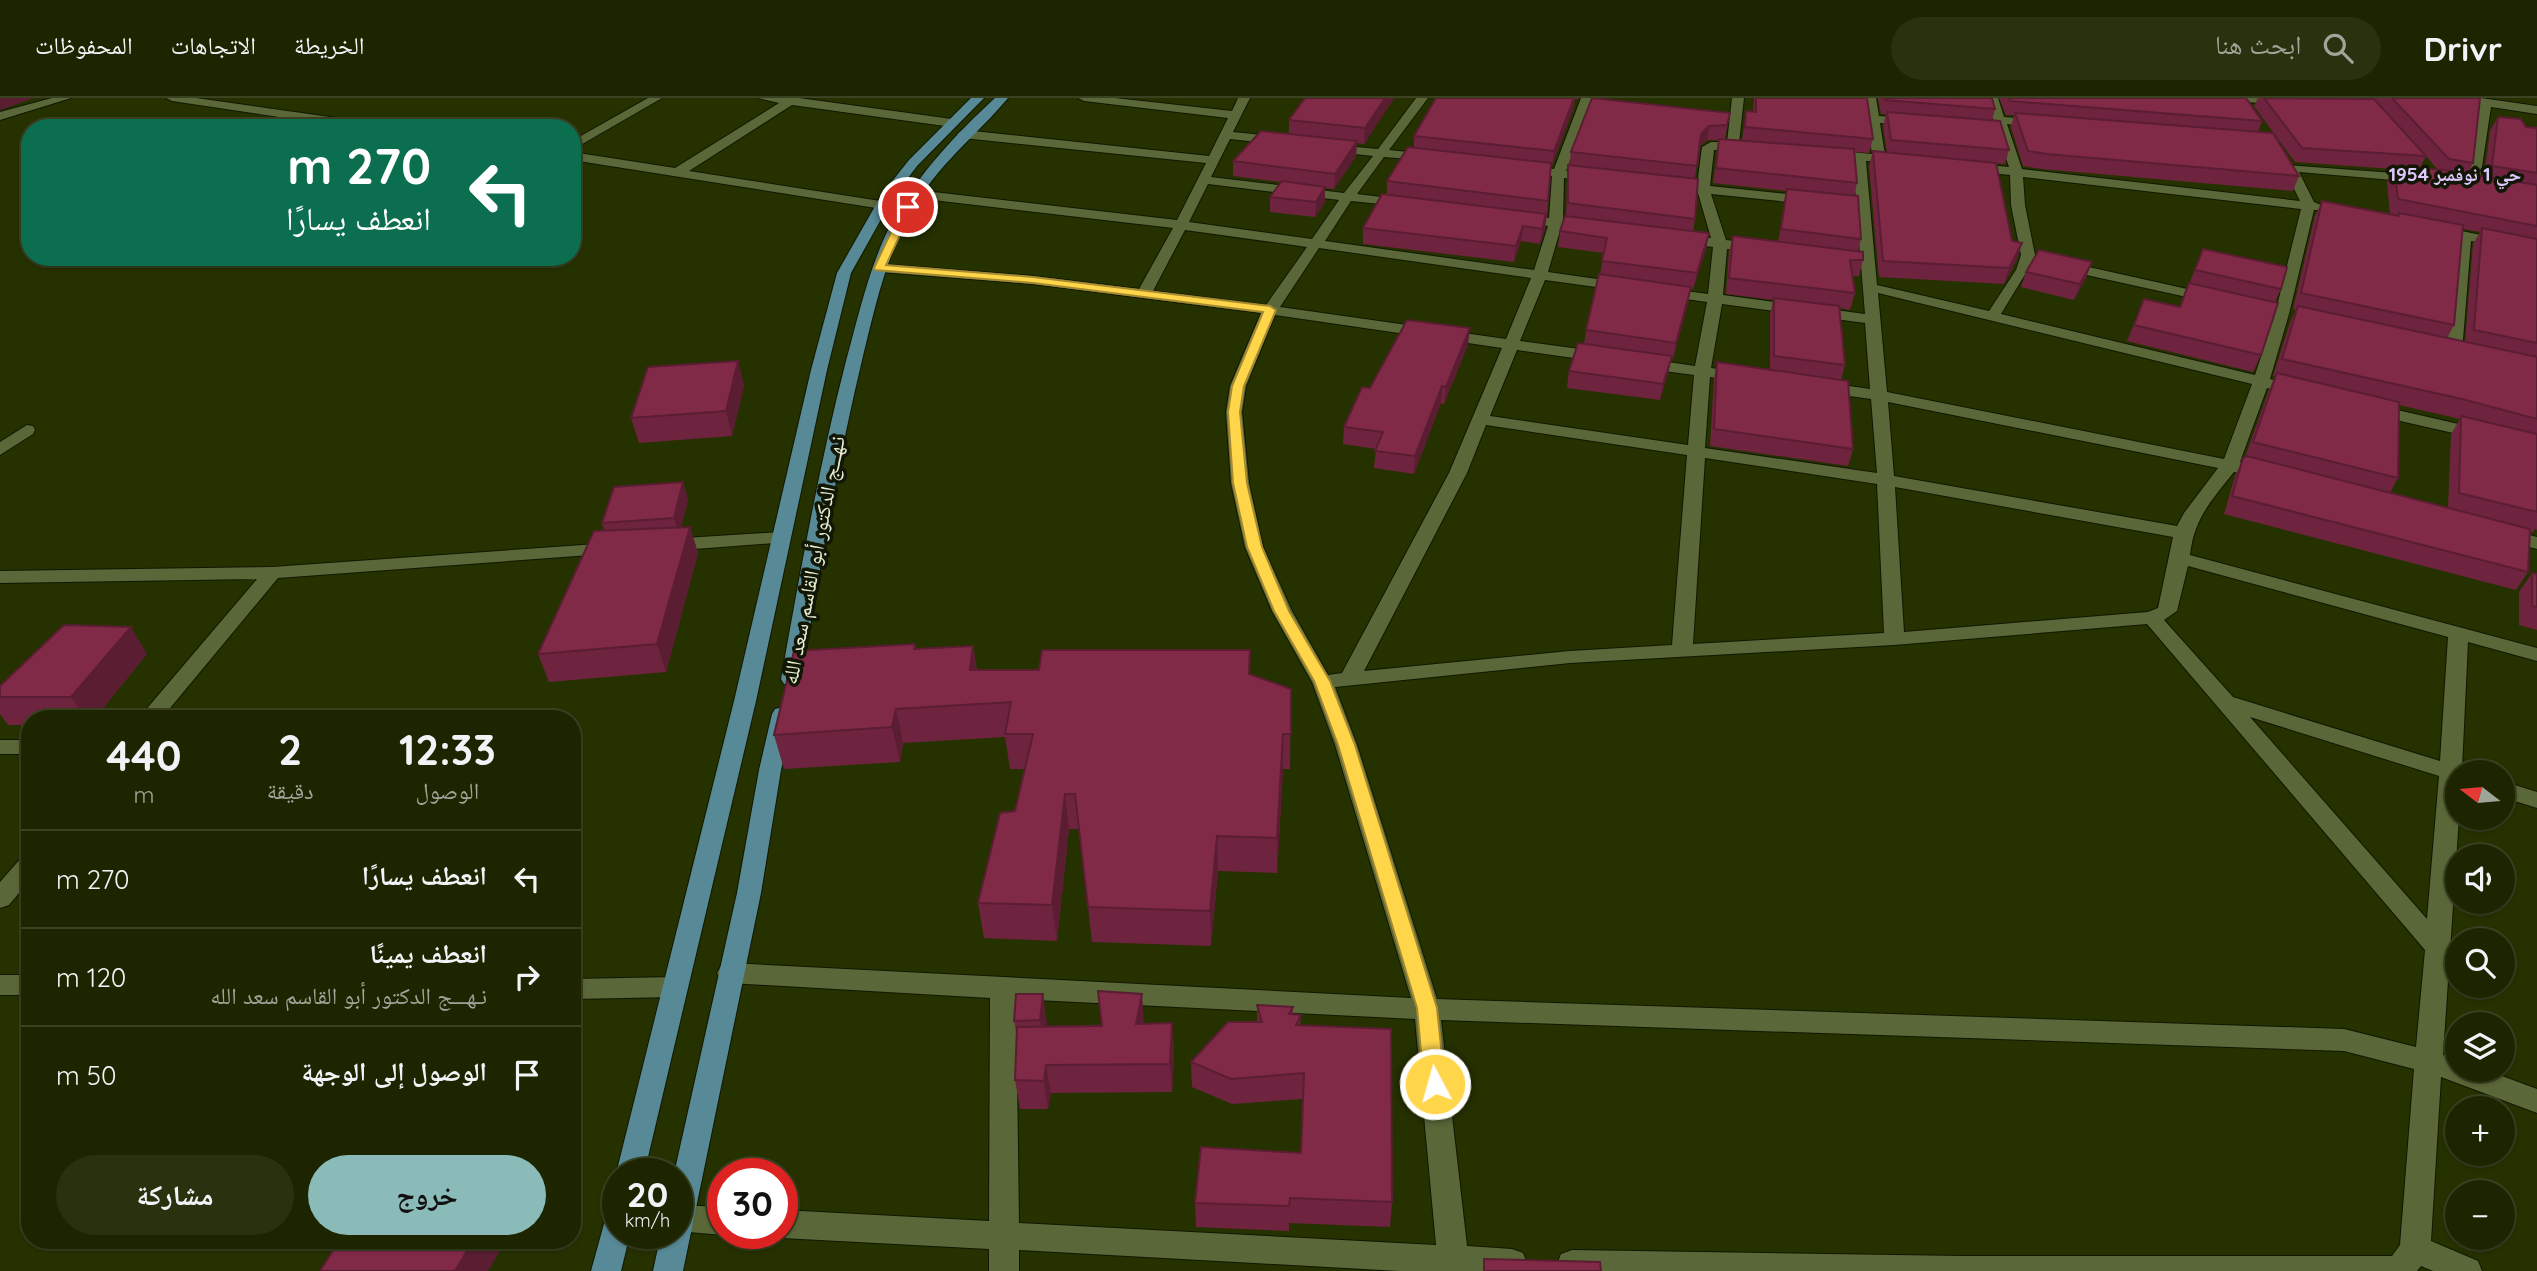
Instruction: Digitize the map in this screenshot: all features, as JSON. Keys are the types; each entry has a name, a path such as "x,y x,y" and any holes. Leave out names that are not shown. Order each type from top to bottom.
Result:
{"main road":[{"name":"نـهـــج الدكتور أبو القاسم سعد الله","path":"691,1158 749,893 770,770 839,424 879,268 900,220 978,98"},
{"name":"نـهـــج الدكتور أبو القاسم سعد الله","path":"634,1158 745,701 806,426 844,273 882,205 913,163 957,128 1002,98"},
{"path":"806,426 839,424"},
{"path":"606,1271 612,1249"},
{"name":"نـهـــج الدكتور أبو القاسم سعد الله","path":"668,1271 672,1249"}],"street":[{"path":"0,116 65,98"},
{"path":"172,98 317,119"},
{"path":"581,141 656,98"},
{"path":"764,98 794,100 957,128 1213,160"},
{"path":"1084,98 1112,99 1235,115"},
{"path":"1143,294 1181,225 1244,98"},
{"path":"1422,98 1348,197 1270,310 1238,386 1234,412 1240,483 1254,547 1282,611 1322,681 1350,756 1427,1008 1454,1266"},
{"path":"1732,146 1730,121 1738,98"},
{"path":"1870,98 1879,159"},
{"path":"1992,98 1996,126 2016,171 2018,205 2028,258 1993,316"},
{"path":"2232,98 2294,102"},
{"path":"2458,98 2537,110"},
{"path":"2241,99 2252,116"},
{"path":"678,173 794,100"},
{"path":"2474,184 2486,102"},
{"path":"1349,679 1458,473 1540,275 1556,223 1558,174 1586,103"},
{"path":"1874,119 1925,123"},
{"path":"1996,126 2053,125"},
{"path":"1226,135 1291,142"},
{"path":"1317,145 1436,159"},
{"path":"1682,652 1702,372 1715,300 1720,244 1703,190 1706,150 1712,146 1770,149"},
{"path":"1821,154 1906,161"},
{"path":"581,157 882,205"},
{"path":"1859,157 1886,480 1894,639"},
{"path":"1322,681 1570,657 1894,639 2152,618 2166,611 2180,558 2183,533 2190,517 2231,464 2282,314 2309,205 2287,164 2436,179"},
{"path":"1958,166 2334,210"},
{"path":"1504,167 1610,179"},
{"path":"1203,180 1418,206"},
{"path":"1650,184 1863,206"},
{"path":"916,194 1181,225 1873,320"},
{"path":"1501,216 1611,230"},
{"path":"2425,227 2537,250"},
{"path":"2454,352 2465,235"},
{"path":"1665,237 1774,250"},
{"path":"1814,255 1868,262"},
{"path":"2028,258 2230,303"},
{"path":"879,268 1033,280 1270,310 1756,379"},
{"path":"1869,286 2286,388"},
{"path":"1811,386 1878,395 2231,464 2284,478"},
{"path":"2350,404 2537,447"},
{"path":"1479,419 1886,480 2183,533"},
{"path":"0,450 27,430"},
{"path":"2490,531 2537,543"},
{"path":"0,577 272,573 781,538"},
{"path":"2180,558 2537,655"},
{"path":"157,710 272,573"},
{"path":"2152,618 2437,947"},
{"path":"2454,760 2458,634"},
{"path":"2224,702 2445,770"},
{"path":"0,747 21,747"},
{"path":"2515,793 2537,800"},
{"path":"2405,1263 2448,830"},
{"path":"0,899 21,874"},
{"path":"730,973 1427,1008 2344,1040 2427,1059 2537,1101"},
{"path":"0,985 21,985"},
{"path":"581,989 675,987"},
{"path":"1003,988 1004,1271"},
{"path":"798,1225 1454,1266 1543,1263 1961,1270 2405,1263 2468,1271"}],"building":[{"path":"1305,98 1385,98 1365,128 1289,120"},
{"path":"1436,98 1574,98 1554,151 1414,136"},
{"path":"1592,98 1730,113 1727,125 1709,126 1701,134 1697,166 1571,152"},
{"path":"1756,98 1867,98 1873,139 1745,127 1746,111 1756,112"},
{"path":"1884,98 1992,98 1995,109 1885,100"},
{"path":"2009,98 2246,98 2262,121 2010,101"},
{"path":"2264,98 2374,99 2426,156 2302,148"},
{"path":"2392,98 2480,98 2473,163 2449,159"},
{"path":"1887,112 2000,121 2009,150 1891,140"},
{"path":"2015,113 2273,133 2299,176 2028,151"},
{"path":"2498,117 2521,119 2526,127 2537,128 2537,173 2492,166"},
{"path":"1261,131 1357,141 1335,174 1233,161"},
{"path":"1719,139 1854,149 1857,183 1716,168"},
{"path":"1408,147 1551,163 1548,201 1387,181"},
{"path":"1873,151 1996,163 2012,241 2022,243 2009,268 1883,261"},
{"path":"1568,165 1698,179 1695,219 1568,203"},
{"path":"2394,166 2443,170 2537,185 2537,226 2398,199"},
{"path":"1282,181 1325,187 1316,202 1270,197"},
{"path":"1787,189 1858,196 1861,239 1781,229"},
{"path":"1382,194 1546,214 1542,229 1523,226 1516,246 1363,228"},
{"path":"2322,201 2463,225 2454,325 2301,293"},
{"path":"1565,216 1709,233 1697,273 1602,261 1607,238 1560,231"},
{"path":"2482,228 2537,239 2537,343 2474,330"},
{"path":"1733,236 1863,252 1863,260 1850,260 1855,293 1729,278"},
{"path":"2203,249 2287,267 2281,289 2195,270"},
{"path":"2039,250 2092,262 2080,284 2026,272"},
{"path":"1599,274 1691,287 1676,343 1586,330"},
{"path":"2189,283 2278,303 2261,355 2134,325 2144,299 2180,307"},
{"path":"1774,298 1839,306 1845,365 1774,356"},
{"path":"2298,306 2537,357 2537,419 2462,399 2282,359"},
{"path":"1407,320 1470,328 1446,387 1442,386 1415,456 1375,451 1383,432 1344,427 1362,387 1370,388"},
{"path":"1578,343 1672,356 1663,384 1569,371"},
{"path":"738,361 726,411 631,418 648,367"},
{"path":"1717,362 1848,381 1853,449 1714,429"},
{"path":"2277,373 2399,402 2398,478 2253,442"},
{"path":"2461,416 2537,434 2537,512 2459,493"},
{"path":"2247,456 2530,529 2528,572 2232,496 2243,458"},
{"path":"683,482 674,518 602,523 614,487"},
{"path":"690,527 657,644 538,654 594,531"},
{"path":"2532,573 2537,574 2537,607 2532,606"},
{"path":"64,625 131,627 71,697 0,697 0,686"},
{"path":"915,644 914,649 973,646 970,670 1039,670 1042,650 1250,650 1249,674 1291,689 1291,734 1283,734 1277,838 1217,836 1210,911 1088,907 1075,794 1065,794 1052,905 978,903 1000,813 1015,811 1033,734 1005,734 1011,702 896,709 892,727 774,735 794,651"},
{"path":"1098,991 1142,994 1136,1024 1172,1023 1170,1064 1046,1065 1044,1081 1015,1080 1017,1027 1102,1026"},
{"path":"1016,994 1043,994 1040,1020 1014,1021"},
{"path":"1257,1005 1293,1007 1289,1014 1301,1015 1296,1025 1391,1029 1392,1202 1290,1198 1289,1206 1195,1203 1201,1147 1301,1153 1304,1073 1231,1079 1191,1062 1228,1022 1262,1022"},
{"path":"334,1249 468,1249 455,1271 320,1271"},
{"path":"1484,1259 1600,1262 1601,1271 1484,1271"}],"district":[{"name":"حي 1 نوفمبر 1954","path":"2455,174"}],"route":[{"path":"908,207 879,268 1033,280 1270,310 1238,386 1234,412 1240,483 1254,547 1282,611 1322,681 1346,745 1427,1008 1435,1084"}]}
